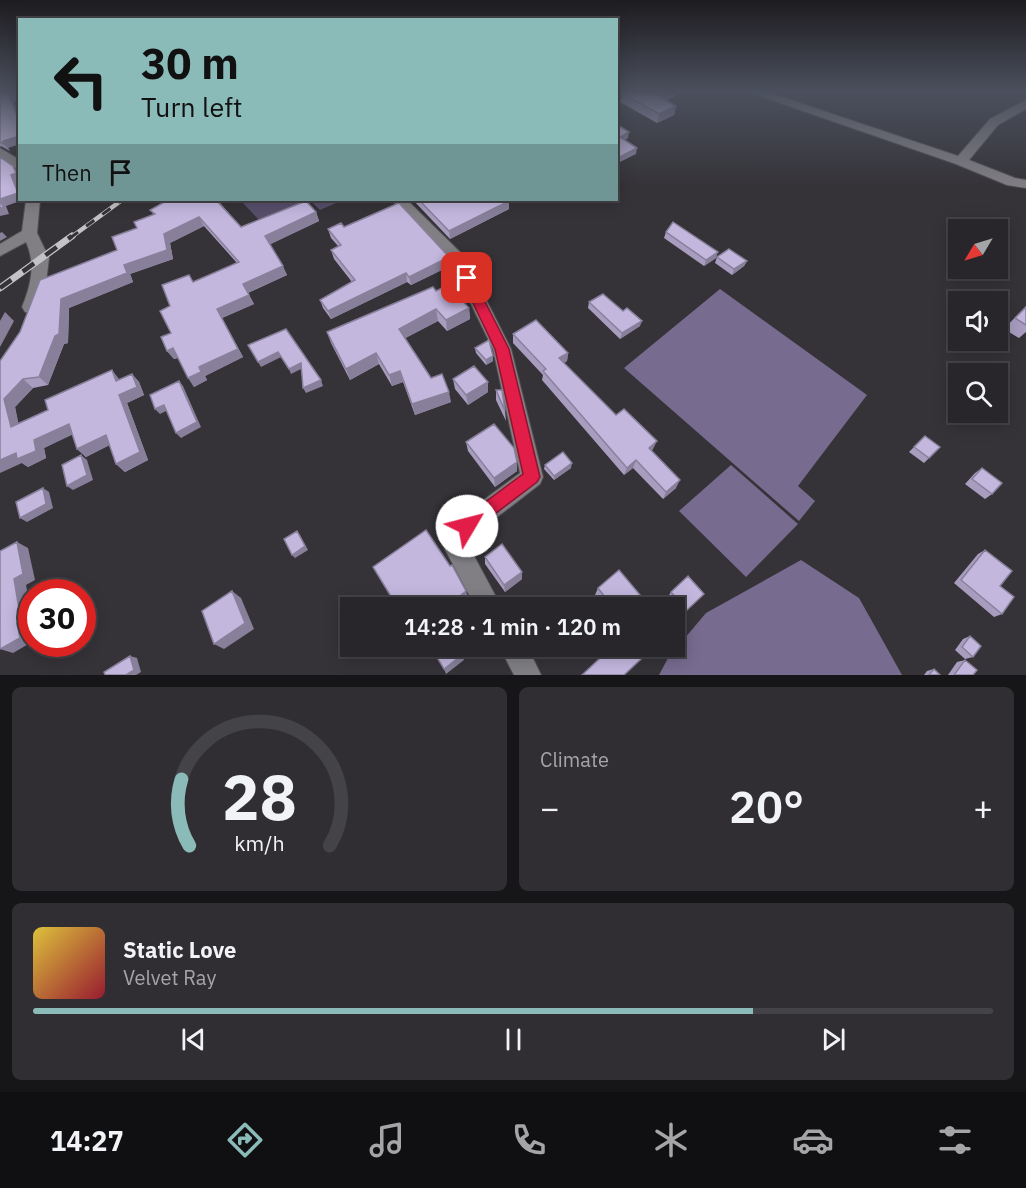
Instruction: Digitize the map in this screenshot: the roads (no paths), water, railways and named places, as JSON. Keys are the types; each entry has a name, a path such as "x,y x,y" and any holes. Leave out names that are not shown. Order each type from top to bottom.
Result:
{"street":[{"path":"848,124 962,162 1012,182 1026,184"},
{"path":"962,162 993,124"},
{"path":"0,152 18,166"},
{"path":"26,320 37,291 41,258 29,233 33,201"},
{"path":"402,201 458,260 502,349 531,477 451,538 484,597"},
{"path":"0,251 29,233"},
{"path":"518,657 528,675"}],"railway":[{"path":"70,238 121,201"},
{"path":"0,288 72,236"}]}
